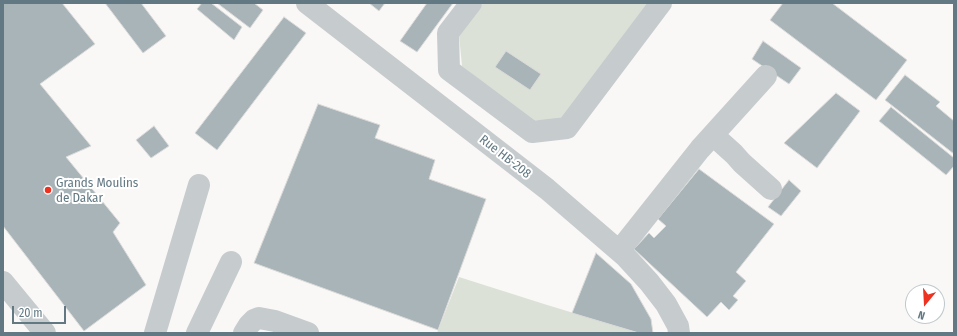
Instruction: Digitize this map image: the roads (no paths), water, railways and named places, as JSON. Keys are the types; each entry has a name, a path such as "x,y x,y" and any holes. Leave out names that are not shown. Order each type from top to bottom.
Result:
{"street":[{"name":"Rue HB-208","path":"307,3 546,189 619,251 649,282 666,304 678,326 679,333"},
{"path":"471,3 448,33 449,70 532,132 567,128 661,3"},
{"path":"619,251 700,148 766,76"},
{"path":"713,135 771,189"},
{"path":"155,333 199,185"},
{"path":"197,333 231,262"},
{"path":"3,282 45,333"},
{"path":"244,333 254,320 259,318 276,321 308,333"}],"place":[{"name":"Grands Moulins de Dakar","path":"48,190"}]}
